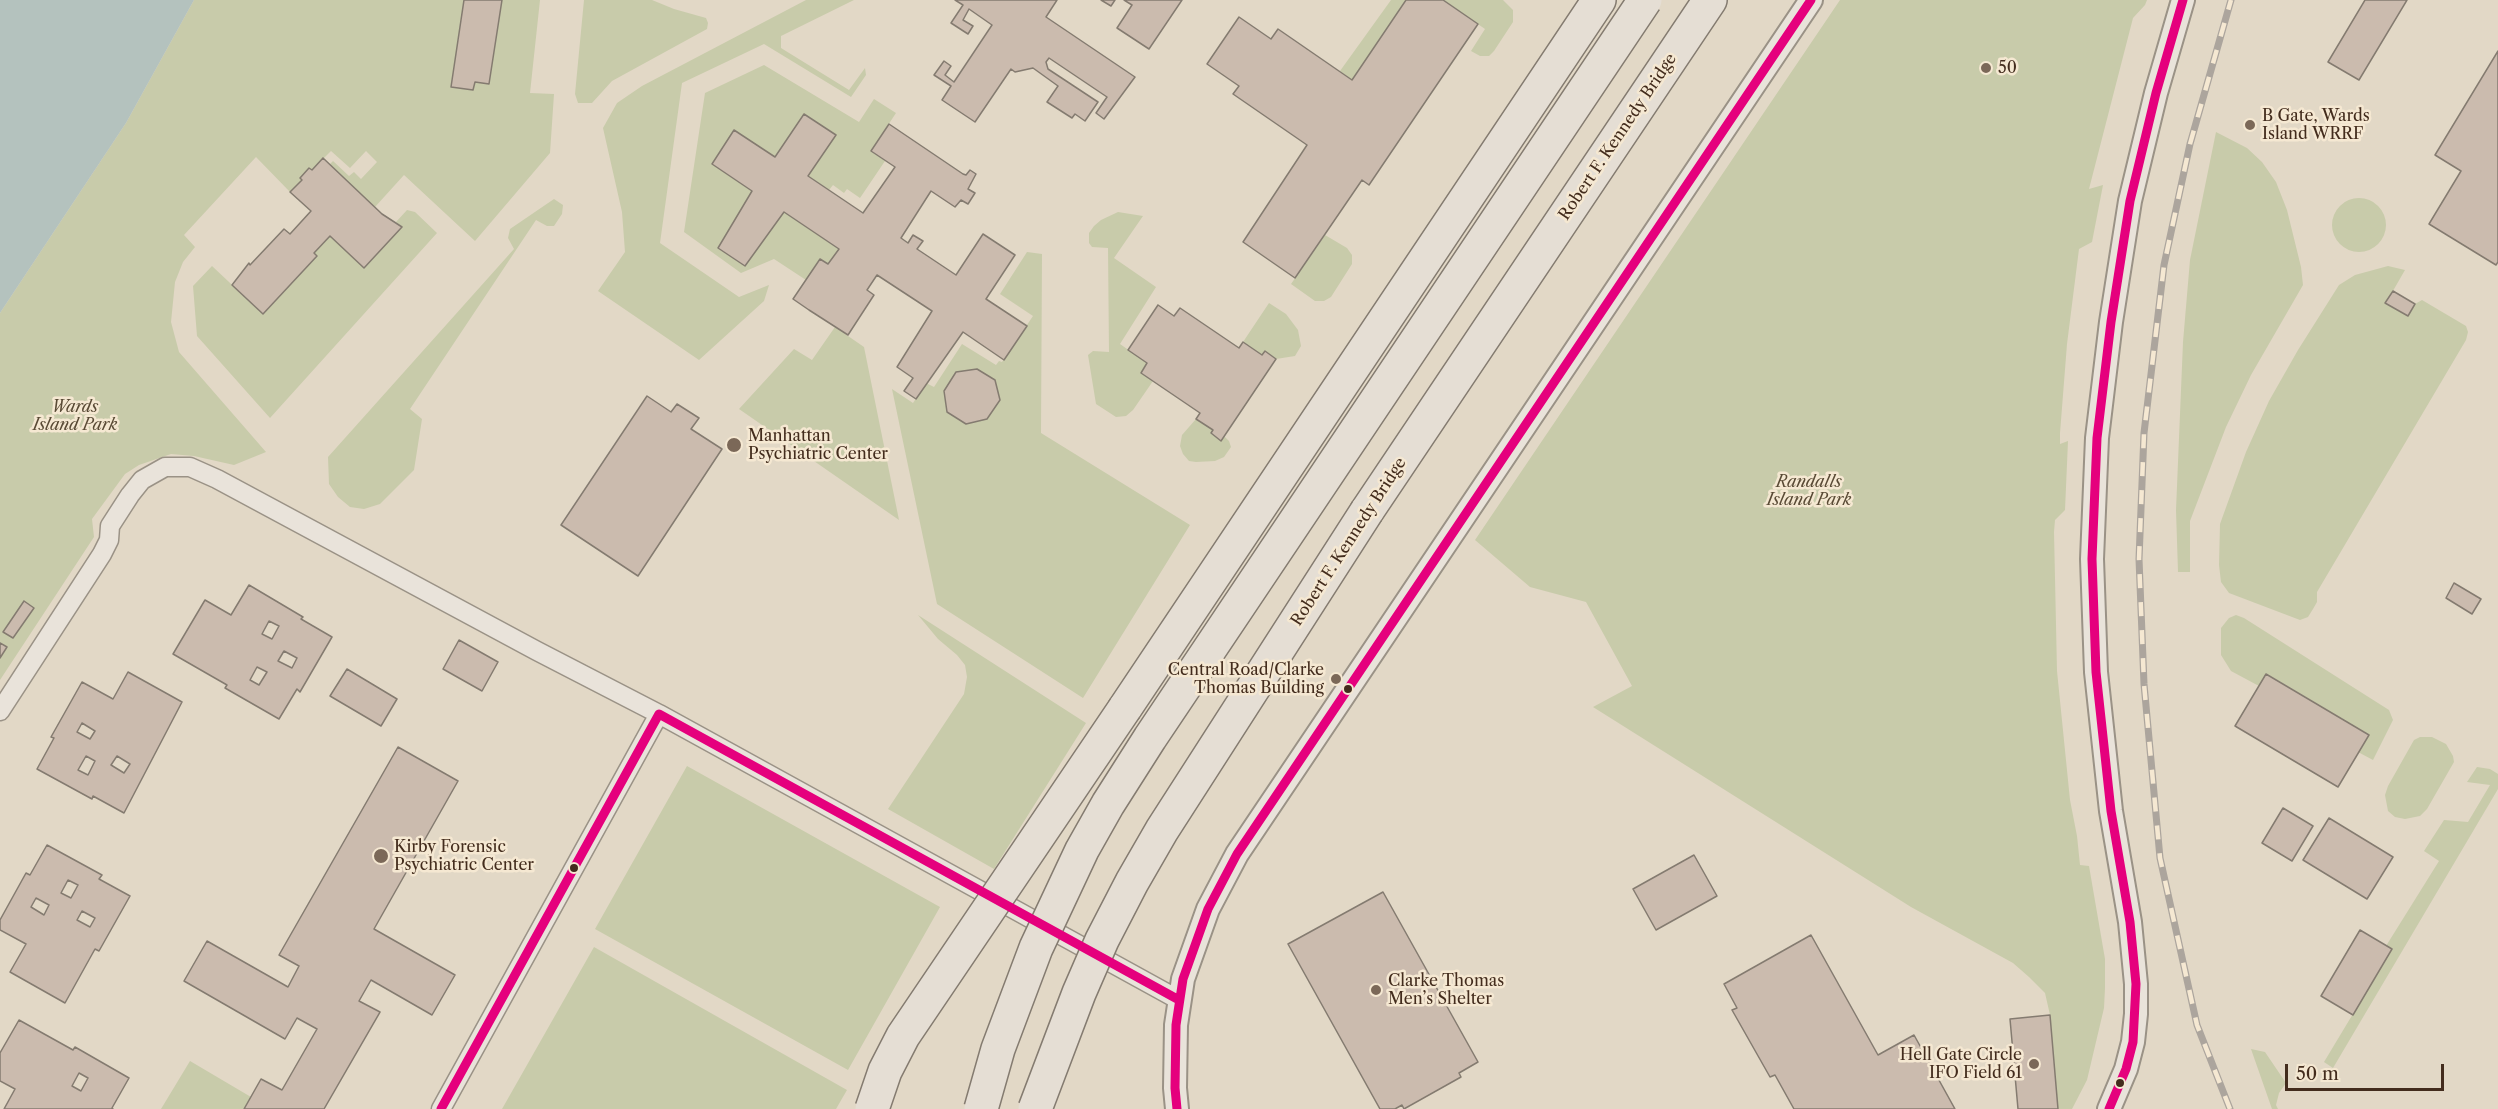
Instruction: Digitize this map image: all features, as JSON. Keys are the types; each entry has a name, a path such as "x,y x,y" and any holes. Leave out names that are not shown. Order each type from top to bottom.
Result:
{"highway":[{"path":"872,1109 885,1071 903,1036 1031,850 1599,0"},
{"path":"981,1109 998,1050 1036,948 1082,850 1108,804 1645,0"},
{"name":"Robert F. Kennedy Bridge","path":"1035,1109 1063,1031 1102,940 1162,830 1367,512 1710,0"}],"street":[{"path":"1177,1109 1175,1053 1183,979 1200,928 1237,854 1810,0"},
{"path":"2109,1109 2126,1069 2133,1042 2136,984 2130,922 2111,811 2096,672 2092,559 2097,438 2111,322 2130,201 2156,93 2183,0"},
{"path":"0,711 102,554 109,540 110,526 130,495 142,480 165,467 190,467 217,479 527,646 659,714 1179,1000"},
{"path":"441,1109 659,714"}],"green space":[{"name":"Wards Island Park","path":"194,0 464,0 451,87 473,90 502,0 540,0 530,93 554,94 550,153 475,241 404,175 375,207 329,165 333,161 349,176 354,172 361,179 377,162 366,151 350,168 331,151 312,170 309,168 300,178 302,180 290,192 256,157 184,235 195,247 183,262 175,282 171,322 179,352 266,452 234,465 194,456 171,454 139,465 125,474 92,519 94,537 0,680 0,313 126,123"},
{"path":"584,0 652,0 706,18 707,29 612,81 592,103 578,103 575,94"},
{"path":"806,0 854,0 781,36 781,48 849,90 865,68 866,75 851,97 764,44 682,83 660,243 739,297 769,285 764,301 699,360 598,291 625,252 622,212 603,128 617,103 642,86"},
{"path":"1391,0 1406,0 1352,80 1340,71"},
{"path":"1443,0 1503,0 1513,10 1513,22 1494,51 1489,56 1480,56 1471,51 1485,29"},
{"name":"Randalls Island Park","path":"1840,0 2147,0 2133,18 2089,189 2103,185 2092,242 2079,249 2067,344 2060,433 2060,444 2068,441 2065,510 2055,520 2054,532 2057,671 2070,800 2080,865 2089,866 2105,959 2104,1008 2087,1080 2072,1109 2058,1109 2050,1015 2045,993 2029,977 2013,963 1911,907 1593,707 1632,686 1586,602 1530,587 1475,540"},
{"path":"764,65 859,122 874,99 896,113 871,151 885,161 860,198 847,189 844,193 833,185 829,190 808,176 835,135 804,114 775,157 734,130 712,164 752,191 718,248 745,266 784,212 839,249 828,264 820,259 806,280 774,259 741,273 684,232 705,93"},
{"path":"2216,132 2247,148 2262,162 2276,182 2287,210 2303,285 2251,375 2226,427 2190,521 2190,572 2178,572 2176,510 2183,342 2190,260"},
{"path":"2354,198 2364,198 2374,202 2382,210 2386,225 2382,240 2374,248 2364,252 2354,252 2344,248 2336,240 2332,230 2332,220 2336,210 2344,202"},
{"path":"554,199 563,205 562,214 554,226 547,226 536,220 410,409 422,419 414,470 380,504 364,509 350,507 338,497 329,484 328,457 514,249 508,238 510,229"},
{"path":"407,210 415,212 437,233 270,418 197,336 193,286 212,266 263,314 317,256 314,253 330,236 401,227 396,222"},
{"path":"1118,212 1143,216 1114,258 1156,287 1120,344 1147,363 1141,373 1153,381 1133,410 1126,416 1116,417 1096,404 1088,355 1093,351 1109,352 1108,248 1092,247 1089,243 1089,233 1101,220"},
{"path":"1325,235 1347,248 1352,255 1352,264 1331,297 1324,301 1315,301 1291,284"},
{"path":"1027,252 1042,254 1041,433 1190,525 1083,698 937,604 892,389 913,403 926,383 934,387 962,344 996,365 999,361 1002,362 1033,316 1000,294","holes":["977,369 995,380 999,400 987,419 966,424 947,412 944,391 956,372"]},
{"path":"2388,266 2405,270 2386,303 2408,316 2415,304 2422,300 2466,326 2468,332 2466,340 2317,592 2317,602 2313,609 2308,617 2300,620 2229,593 2221,582 2220,524 2246,452 2269,401 2339,285 2355,275"},
{"path":"1269,303 1286,314 1298,330 1301,346 1295,356 1276,359 1265,351 1262,355 1243,342"},
{"path":"835,327 864,347 899,520 739,409 794,349 812,360"},
{"path":"1196,419 1213,430 1211,433 1221,440 1224,436 1229,441 1231,447 1224,457 1215,461 1196,462 1189,461 1183,454 1180,446 1182,435"},
{"path":"918,615 1086,723 994,869 888,809 964,694 967,677 965,665 938,639"},
{"path":"2236,615 2389,710 2393,720 2373,760 2358,752 2368,734 2267,674 2259,686 2231,671 2221,655 2221,628 2229,618"},
{"path":"2420,737 2432,737 2446,744 2454,762 2427,809 2420,816 2405,819 2395,817 2388,811 2385,795 2414,740"},
{"path":"687,766 940,907 848,1070 595,929"},
{"path":"2477,767 2490,769 2498,774 2498,789 2333,1068 2324,1062 2392,949 2386,946 2439,861 2424,851 2444,820 2468,822 2490,785 2467,782"},
{"path":"594,947 847,1090 836,1109 502,1109"},
{"path":"2251,1049 2265,1052 2286,1083 2279,1093 2276,1105 2278,1109 2272,1109"},
{"path":"190,1061 251,1097 244,1109 161,1109"}],"shaded area":[{"path":"0,0 194,0 126,123 0,313"}],"building":[{"path":"464,0 502,0 489,84 475,82 473,90 451,87"},
{"path":"955,0 1057,0 1046,17 1135,77 1104,119 1096,113 1107,97 1049,58 1046,62 1048,69 1098,102 1085,121 1075,114 1072,118 1047,102 1058,86 1033,68 1015,72 1011,69 975,122 942,100 951,86 934,75 944,61 951,66 945,75 954,82 992,25 969,9 963,20 973,26 968,34 951,23 963,5"},
{"path":"1101,0 1115,0 1111,6"},
{"path":"1124,0 1182,0 1149,49 1117,28 1132,5"},
{"path":"1406,0 1443,0 1478,24 1369,185 1362,180 1295,278 1243,242 1307,145 1233,94 1239,86 1207,64 1239,17 1271,39 1278,29 1352,80"},
{"path":"2365,0 2407,0 2359,80 2328,62"},
{"path":"2498,51 2498,262 2496,265 2429,224 2461,171 2435,155"},
{"path":"804,114 836,135 808,176 863,213 895,167 871,151 889,124 963,174 966,175 970,170 976,174 968,189 975,193 968,204 961,200 955,207 931,191 901,238 908,243 913,235 923,241 917,249 956,275 983,234 1015,255 986,299 1027,326 1004,360 963,332 916,399 904,391 913,378 897,367 932,311 877,275 867,290 874,295 848,335 809,310 793,299 820,259 828,264 839,249 784,212 745,266 718,248 752,191 712,164 734,130 775,157"},
{"name":"B Gate, Wards Island WRRF","path":"2249,120 2254,124 2250,129 2245,126"},
{"path":"323,158 382,214 402,227 364,268 330,236 314,253 317,256 263,314 232,285 249,263 250,265 284,229 290,234 311,211 290,192 302,180 300,178 309,168 312,170"},
{"path":"2393,291 2415,304 2408,316 2385,303"},
{"path":"1158,305 1174,316 1180,308 1239,348 1243,342 1262,355 1265,351 1276,359 1221,441 1211,433 1213,430 1196,419 1200,413 1141,373 1147,363 1128,350"},
{"path":"977,369 995,380 1000,400 987,419 966,424 947,412 944,391 956,372"},
{"path":"647,396 671,412 677,404 699,418 691,429 722,449 638,576 561,525"},
{"path":"2454,583 2481,599 2472,614 2446,598"},
{"path":"249,585 332,637 300,692 297,689 279,719 225,688 227,685 173,654 205,600 231,615","holes":["269,621 279,626 272,639 262,634","284,651 297,658 292,668 278,661","257,667 267,672 259,685 250,680"]},
{"path":"24,601 34,608 13,638 3,632"},
{"path":"459,640 498,662 482,691 443,669"},
{"path":"0,643 7,647 0,658"},
{"path":"347,669 397,699 381,726 330,696"},
{"path":"128,672 182,702 124,813 93,796 92,799 37,769 54,738 51,737 82,682 113,699","holes":["82,723 95,731 90,739 77,732","86,756 95,761 88,775 78,770","117,756 130,764 124,773 111,765"]},
{"path":"2266,674 2369,735 2338,787 2235,726"},
{"path":"398,747 458,781 374,929 455,975 432,1015 371,980 359,1001 380,1012 324,1109 244,1109 261,1079 282,1090 317,1029 297,1018 285,1039 184,981 207,941 288,987 299,966 279,955"},
{"path":"2283,808 2313,826 2292,861 2262,843"},
{"path":"2329,818 2393,857 2367,899 2303,860"},
{"path":"47,845 102,875 99,879 130,896 99,951 95,949 65,1003 10,972 26,944 0,930 0,920 26,873 30,875","holes":["68,880 78,885 71,898 61,893","36,898 49,905 44,915 31,907","82,911 95,918 90,927 77,920"]},
{"path":"1694,855 1717,896 1656,930 1633,889"},
{"name":"Clarke Thomas Men’s Shelter","path":"1383,892 1478,1062 1459,1073 1461,1077 1404,1109 1402,1105 1395,1109 1380,1109 1288,944"},
{"path":"2360,930 2392,949 2353,1015 2321,996"},
{"path":"1811,935 1878,1055 1914,1035 1955,1109 1794,1109 1775,1075 1770,1077 1732,1010 1737,1008 1724,984"},
{"name":"Hell Gate Circle IFO Field 61","path":"2050,1015 2058,1109 2018,1109 2010,1019"},
{"path":"19,1020 73,1050 75,1047 129,1078 113,1109 4,1109 15,1089 0,1081 0,1053","holes":["79,1073 88,1078 81,1091 72,1086"]}],"railway":[{"path":"2230,1109 2197,1025 2160,858 2144,684 2139,559 2144,433 2164,265 2190,144 2231,0"}],"transit line":[{"path":"1177,1109 1176,1025 1183,979 1208,909 1237,854 1811,0"},
{"path":"2109,1109 2126,1069 2133,1042 2136,984 2130,922 2111,811 2096,672 2092,559 2097,438 2111,322 2130,201 2156,93 2183,0"},
{"path":"659,714 1179,1000"},
{"path":"441,1109 659,714"}],"place":[{"name":"50","path":"1986,68"},
{"name":"B Gate, Wards Island WRRF","path":"2250,125"},
{"name":"Manhattan Psychiatric Center","path":"734,445"},
{"name":"Central Road/Clarke Thomas Building","path":"1336,679"},
{"name":"Kirby Forensic Psychiatric Center","path":"381,856"},
{"name":"Clarke Thomas Men’s Shelter","path":"1376,990"},
{"name":"Hell Gate Circle IFO Field 61","path":"2034,1064"}]}
